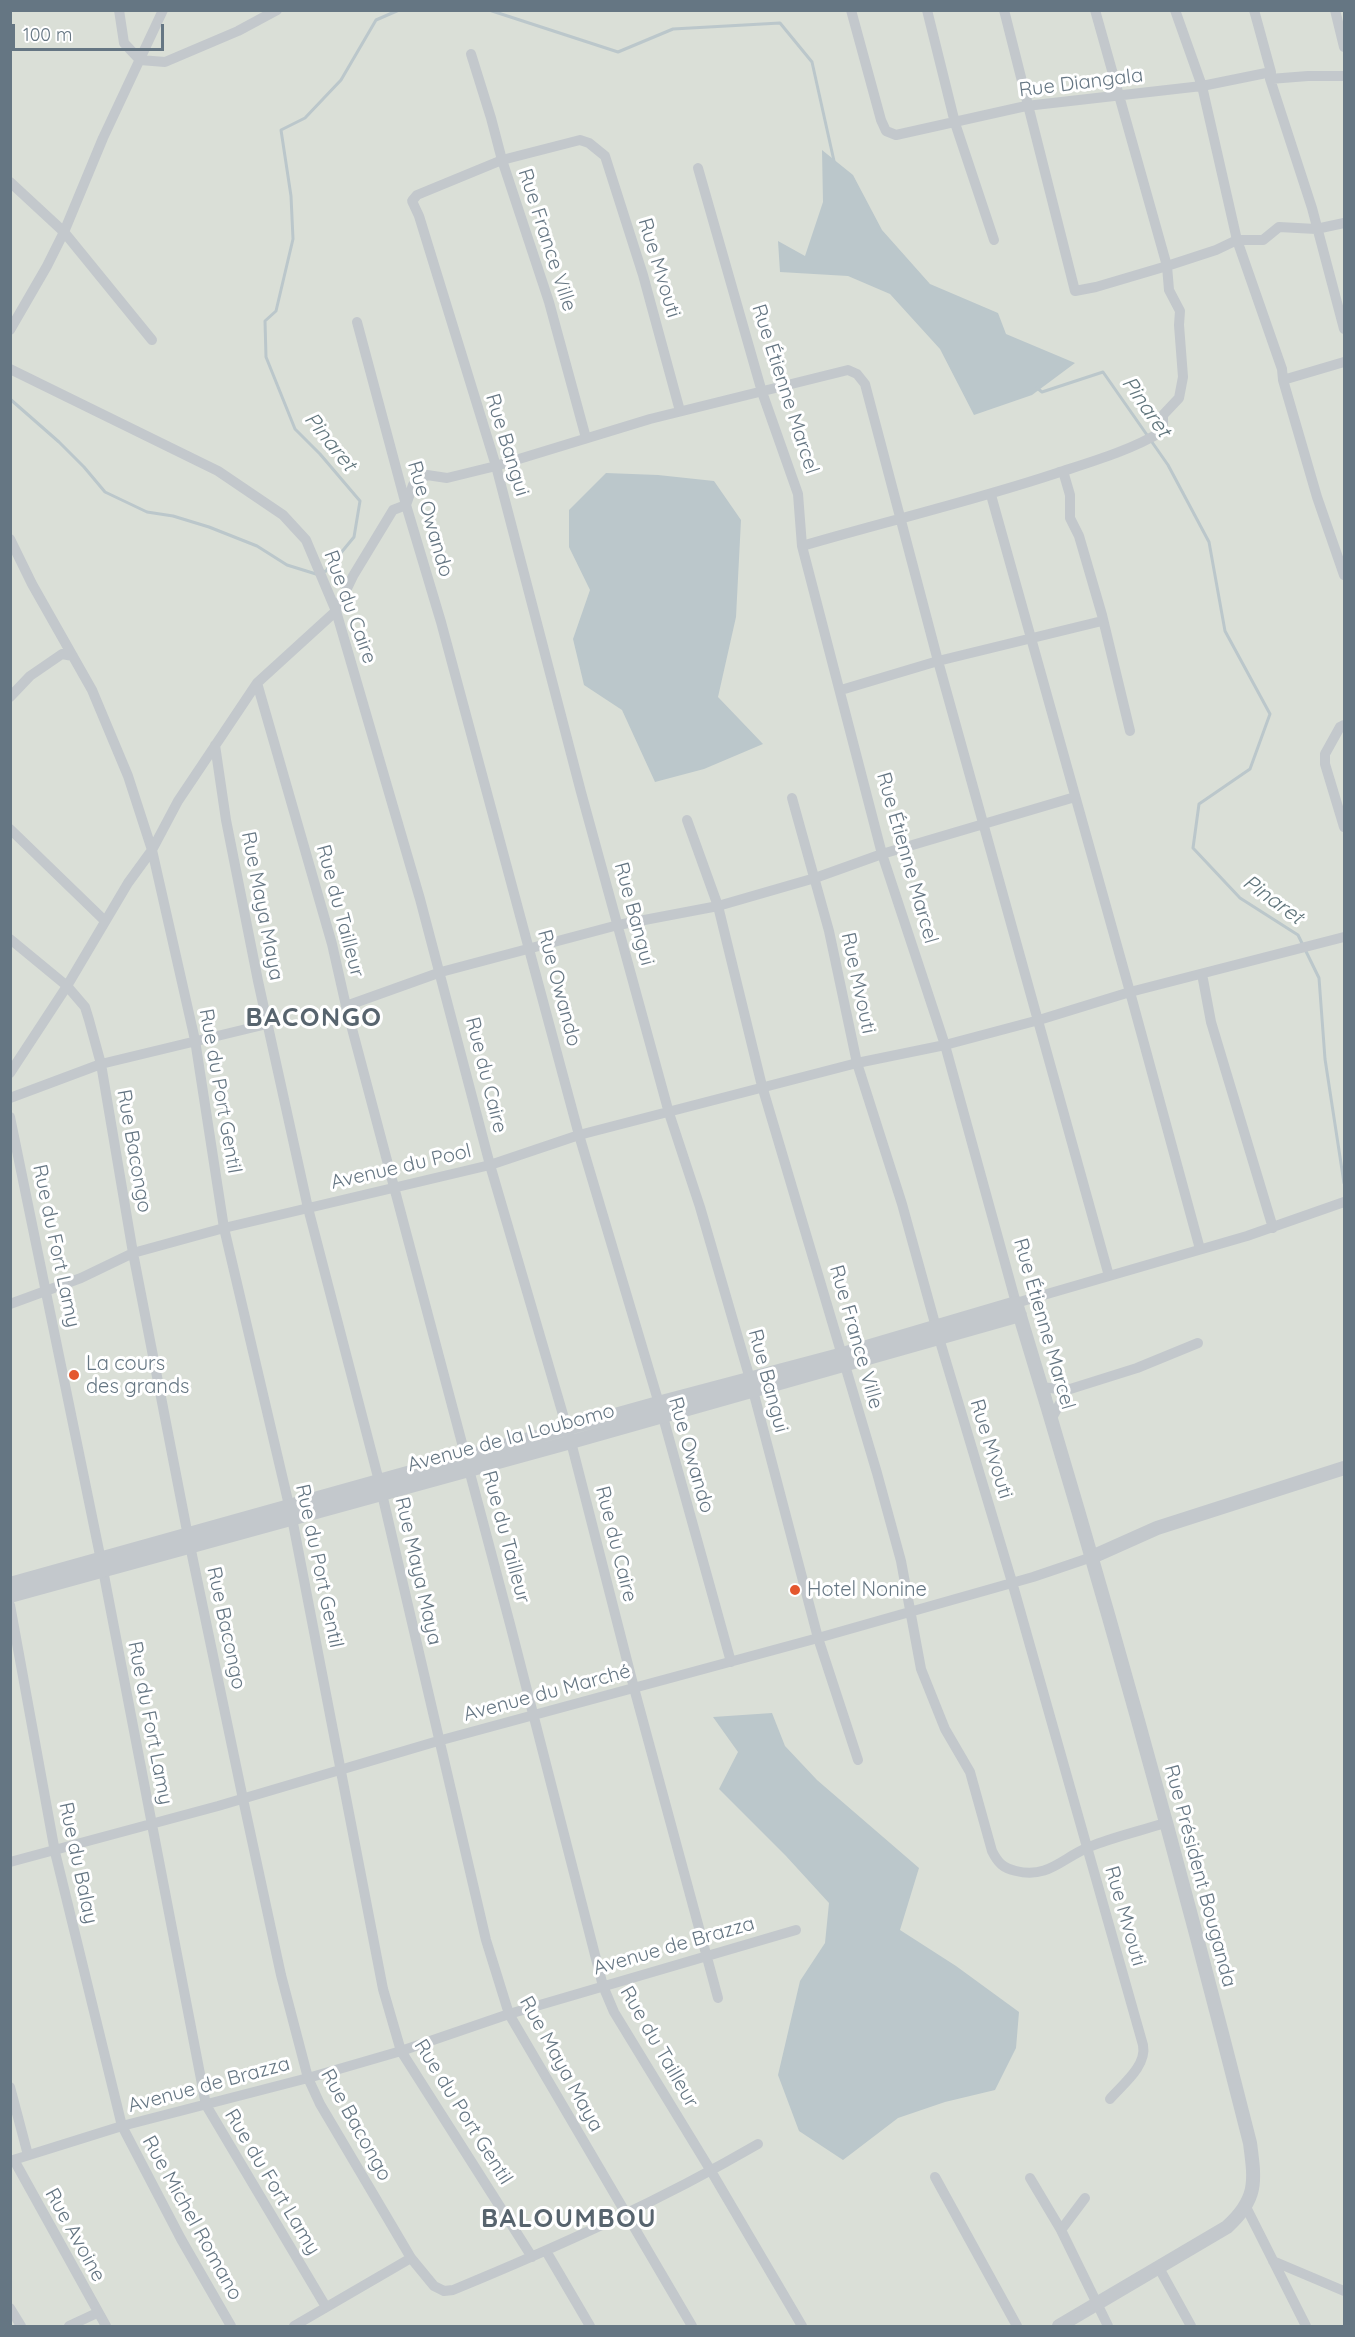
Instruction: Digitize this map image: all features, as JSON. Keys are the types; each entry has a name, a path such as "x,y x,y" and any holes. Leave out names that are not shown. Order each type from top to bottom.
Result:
{"street":[{"path":"119,10 124,43 140,60 165,62 238,31 277,10"},
{"path":"10,330 64,232 103,138 162,10"},
{"name":"Rue Diangala","path":"851,10 881,120 886,130 896,135 1026,106 1270,76 1344,76"},
{"path":"927,10 955,123 994,240"},
{"path":"1004,10 1026,106 1075,291 1167,266 1216,250 1237,240 1263,240 1279,227 1316,229 1344,223"},
{"path":"802,546 901,517 991,495 1110,457 1140,445 1163,431 1163,415 1179,398 1183,377 1180,311 1169,290 1167,266 1095,10"},
{"path":"1175,10 1202,86 1237,240 1280,362 1283,380 1317,497 1344,575"},
{"path":"1254,10 1270,76 1308,197 1344,329"},
{"path":"1335,10 1344,46"},
{"name":"Rue France Ville","path":"471,54 502,160 549,302 586,438"},
{"name":"Rue Mvouti","path":"502,160 580,140 589,143 605,156 643,275 680,411"},
{"name":"Rue Bangui","path":"502,160 417,195 412,201 419,216 496,466 669,1113 700,1207 751,1385 818,1638 858,1760"},
{"name":"Rue Étienne Marcel","path":"698,168 762,392 798,494 802,546 882,854 945,1045 1018,1309 1092,1557"},
{"path":"10,182 64,232 152,340"},
{"name":"Rue Owando","path":"357,322 406,505 441,622 579,1135 731,1662"},
{"path":"1283,380 1344,362"},
{"name":"Rue du Caire","path":"10,369 218,471 283,516 306,540 336,611 441,972 490,1165 569,1435 634,1688 718,1998"},
{"path":"10,1073 67,986 128,883 152,850 178,801 257,683 336,611 353,576 393,510 406,505 413,485 427,475 447,478 496,466 680,411 848,370 857,374 865,384 938,661 1109,1276"},
{"path":"1063,471 1070,495 1070,518 1079,536 1130,731"},
{"path":"991,495 1200,1249"},
{"name":"Rue du Port Gentil","path":"10,539 32,584 92,690 110,730 152,850 195,1040 224,1228 291,1512 383,1989 401,2051 532,2257"},
{"path":"840,690 938,661 1102,621"},
{"path":"10,697 30,675 62,654 73,656"},
{"name":"Rue du Tailleur","path":"257,683 332,944 393,1188 510,1624 603,1986 614,2012 802,2326"},
{"path":"1344,725 1340,727 1325,754 1325,764 1344,827"},
{"name":"Rue Maya Maya","path":"215,745 226,820 267,1024 308,1208 380,1488 486,1940 509,2014 692,2326"},
{"path":"346,1006 441,972 618,925 718,906 815,878 882,854 1075,797"},
{"name":"Rue Mvouti","path":"792,798 829,931 857,1063 902,1204 937,1332 1012,1582 1145,2053 1143,2061 1110,2099"},
{"name":"Rue France Ville","path":"687,820 718,906 762,1086 845,1360 901,1561 921,1670 945,1729 970,1772 992,1851 997,1861 1004,1868 1030,1874 1055,1866 1087,1847"},
{"path":"10,829 105,921"},
{"name":"Avenue du Pool","path":"10,1304 81,1278 133,1253 224,1228 490,1165 579,1135 669,1113 762,1086 945,1045 1039,1020 1130,992 1344,937"},
{"name":"Rue Bacongo","path":"10,939 67,986 85,1007 101,1064 133,1253 189,1541 281,1975 308,2078 320,2104 411,2258 434,2286 444,2290 453,2290 546,2251 625,2214 711,2171 758,2144"},
{"path":"1202,974 1211,1022 1273,1228"},
{"path":"10,1098 101,1064 267,1024"},
{"name":"Rue du Fort Lamy","path":"10,1117 102,1564 206,2105 326,2307"},
{"path":"1018,1309 1038,1296 1273,1228 1344,1202"},
{"name":"Avenue de la Loubomo","path":"10,1584 102,1564 189,1541 845,1360 1018,1309"},
{"path":"1041,1387 1067,1390 1137,1368 1198,1343"},
{"path":"1051,1420 1067,1390"},
{"path":"1092,1557 1157,1528 1344,1468"},
{"name":"Avenue du Marché","path":"10,1862 55,1852 438,1740 911,1612 1092,1557"},
{"name":"Rue Président Bouganda","path":"1092,1557 1213,1993 1250,2143 1255,2181 1246,2207"},
{"name":"Avenue de la Loubomo","path":"10,1596 102,1564"},
{"name":"Rue du Balay","path":"10,1605 55,1852 122,2126"},
{"path":"1087,1847 1165,1823"},
{"name":"Avenue de Brazza","path":"12,2160 122,2126 308,2078 401,2051 509,2014 796,1930"},
{"path":"10,2087 28,2155"},
{"name":"Rue Michel Romano","path":"122,2126 181,2239 231,2326"},
{"name":"Rue Avoine","path":"12,2160 106,2326"},
{"path":"935,2178 1017,2326"},
{"path":"1030,2178 1061,2230 1108,2326"},
{"path":"1061,2230 1085,2198"},
{"path":"1059,2326 1227,2227 1246,2207 1306,2326"},
{"path":"546,2251 590,2326"},
{"path":"294,2326 411,2258"},
{"path":"1273,2261 1344,2291"},
{"path":"1159,2268 1191,2326"},
{"path":"10,2308 21,2326"},
{"path":"69,2326 97,2313"}],"shaded area":[{"path":"11,11 1344,11 1344,2326 11,2326"},
{"path":"822,150 853,175 882,230 930,284 998,313 1006,334 1075,363 1032,395 974,415 940,349 890,294 848,276 780,272 778,241 805,256 823,202"},
{"path":"606,473 658,475 714,481 741,520 736,617 718,697 763,744 704,769 655,782 622,710 584,685 573,639 590,590 569,547 569,510"},
{"path":"772,1713 785,1746 817,1780 919,1868 900,1930 956,1966 1019,2012 1016,2048 995,2090 945,2102 898,2118 843,2160 799,2131 778,2075 800,1981 825,1943 829,1903 719,1789 738,1752 713,1717"}],"waterway":[{"name":"Pinaret","path":"323,572 354,537 360,501 320,454 295,429 266,357 265,321 276,311 293,239 291,196 281,130 305,118 341,80 376,20 399,10"},
{"name":"Pinaret","path":"489,10 618,52 673,29 780,23 812,62 834,161"},
{"name":"Pinaret","path":"1037,388 1042,392 1103,372 1168,465 1209,542 1225,631 1270,714 1250,769 1199,804 1193,848 1240,898 1298,935 1319,978 1325,1059 1344,1183"},
{"name":"Pinaret","path":"10,399 59,442 105,492 147,512 173,516 209,527 257,546 287,565 316,574"}],"place":[{"name":"La cours des grands","path":"74,1375"},
{"name":"Hotel Nonine","path":"795,1590"}],"district":[{"name":"BACONGO","path":"314,1018"},
{"name":"BALOUMBOU","path":"569,2219"}]}
